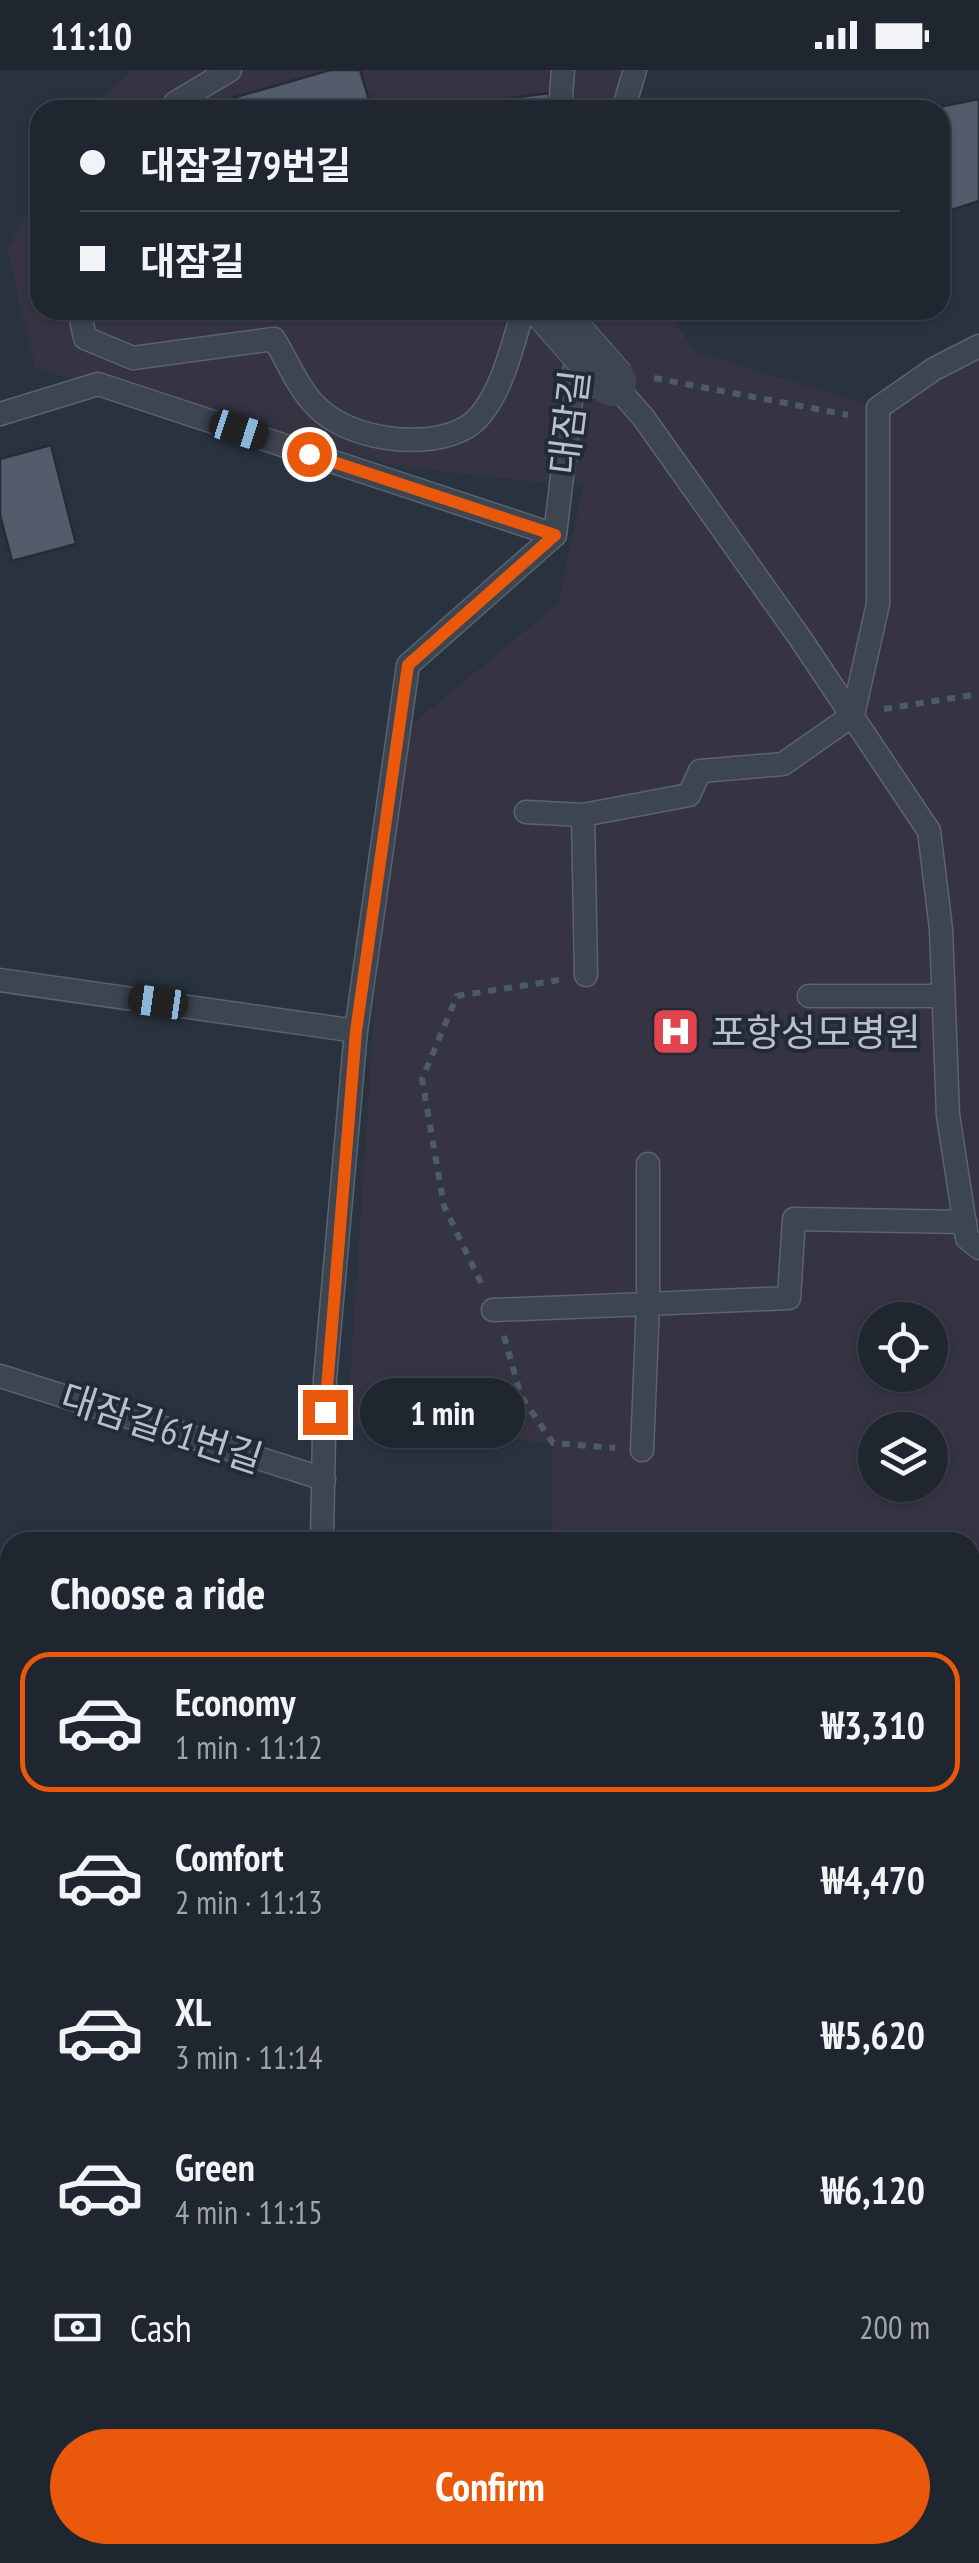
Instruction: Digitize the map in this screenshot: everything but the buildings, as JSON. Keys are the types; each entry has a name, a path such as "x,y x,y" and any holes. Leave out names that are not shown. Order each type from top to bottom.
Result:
{"street":[{"path":"558,320 612,382"}],"lane":[{"path":"181,100 230,70"},
{"path":"561,100 563,70"},
{"path":"626,100 635,70"},
{"path":"82,320 86,338 133,358 274,340 315,406 354,430 427,441 469,426 501,381 520,320"},
{"name":"대잠길","path":"555,535 581,320"},
{"path":"526,812 583,814 689,794 700,771 782,764 853,715 878,604 878,408 934,369 979,346"},
{"path":"612,382 643,417 853,715 929,831 941,929 948,1115 967,1238 979,1248"},
{"path":"0,414 98,384 555,535"},
{"path":"322,1532 325,1379 356,1031 408,665 555,535"},
{"path":"583,814 586,975"},
{"path":"0,980 356,1031"},
{"path":"809,996 943,996"},
{"path":"642,1450 648,1164"},
{"path":"494,1310 789,1298 794,1219 965,1222"},
{"name":"대잠길61번길","path":"0,1376 324,1479"}],"path":[{"path":"612,382 658,378 878,421"},
{"path":"853,715 979,694"},
{"path":"586,975 457,996 422,1079 444,1206 494,1310 521,1396 552,1443 642,1450"}],"shaded area":[{"path":"134,70 635,70 636,100 99,100"},
{"name":"포항성모병원","path":"30,206 30,320 673,320 696,352 878,408 979,338 979,1532 553,1532 552,1443 347,1426 392,741 558,604 583,487 398,466 36,369 7,251"}],"place":[{"name":"포항성모병원","path":"676,1031"}],"route":[{"path":"309,454 555,535 408,665 356,1031 325,1412"}]}
